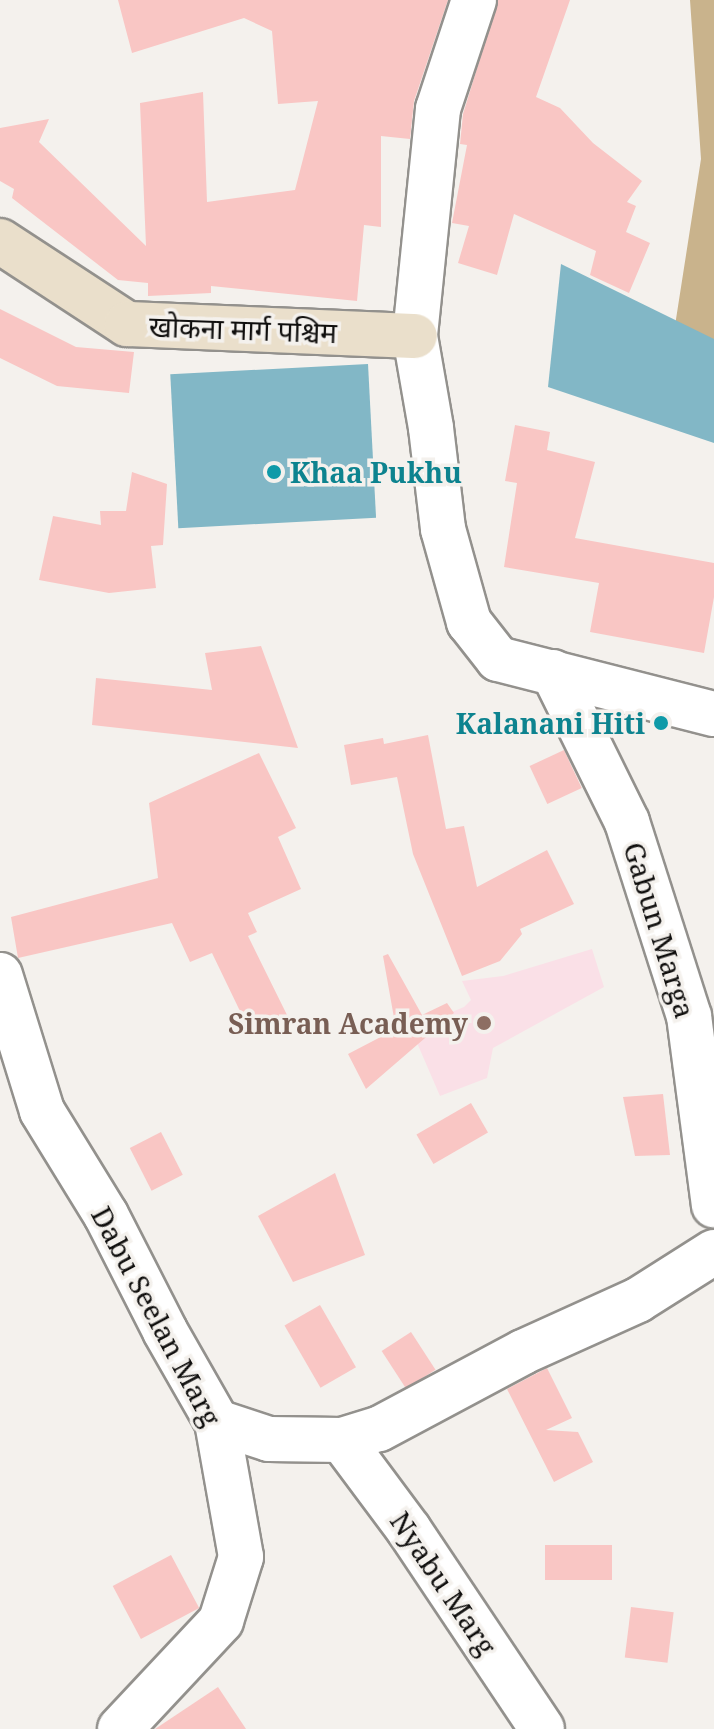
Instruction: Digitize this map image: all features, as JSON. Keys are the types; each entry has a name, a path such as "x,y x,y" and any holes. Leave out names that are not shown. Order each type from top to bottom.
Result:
{"street":[{"path":"474,0 438,109 415,336 431,428 443,529 469,622 498,659 714,714"},
{"name":"खोकना मार्ग पश्चिम","path":"0,241 127,324 415,336"},
{"name":"Gabun Marga","path":"553,672 627,822 689,1016 714,1205"},
{"name":"Dabu Seelan Marg","path":"0,975 42,1111 106,1215 165,1331 217,1422 241,1557 221,1621 120,1729"},
{"path":"217,1422 269,1439 342,1440 379,1429 523,1352 638,1300 714,1252"},
{"name":"Nyabu Marg","path":"342,1440 409,1530 542,1729"}],"shaded area":[{"path":"690,0 714,0 714,377 669,364 701,159"},
{"name":"Simran Academy","path":"592,949 604,987 493,1048 487,1078 440,1096 411,1029 464,1007 471,1000 462,981 503,976"}],"water":[{"path":"561,264 714,339 714,443 548,387"},
{"path":"368,364 376,518 178,528 170,374"}],"building":[{"path":"118,0 448,0 414,101 410,139 381,136 381,227 364,225 357,301 211,286 211,293 148,296 148,283 118,280 12,198 14,189 0,181 0,128 49,119 39,142 146,246 140,103 203,92 207,202 295,190 318,101 278,104 272,31 244,18 132,53"},
{"path":"498,0 570,0 536,97 560,108 593,143 642,181 627,202 636,206 626,232 650,243 629,293 590,275 596,251 514,214 497,275 458,263 469,226 452,223 467,145 460,144 463,114"},
{"path":"0,309 76,347 134,352 129,393 57,386 0,358"},
{"path":"515,425 550,432 547,450 595,462 575,538 714,563 714,597 704,653 590,632 599,583 504,567 517,483 505,481"},
{"path":"132,472 167,484 163,545 151,546 156,588 109,593 39,580 53,516 101,525 100,511 126,511"},
{"path":"261,646 298,748 92,725 96,678 212,690 205,653"},
{"path":"428,735 446,829 464,826 477,887 547,850 574,904 520,929 522,934 500,961 462,976 413,854 397,777 351,785 344,745 383,738 384,744"},
{"path":"564,750 582,788 547,804 530,766"},
{"path":"259,753 296,828 278,837 301,889 248,913 257,932 248,936 288,1017 252,1036 212,953 190,962 172,923 18,958 11,917 158,878 149,803"},
{"path":"388,954 422,1015 447,1003 454,1013 366,1089 348,1054 396,1029 383,956"},
{"path":"663,1094 670,1155 635,1156 623,1097"},
{"path":"471,1103 488,1132 433,1164 416,1134"},
{"path":"161,1132 183,1175 152,1191 130,1148"},
{"path":"335,1173 365,1255 293,1282 258,1216"},
{"path":"320,1305 356,1367 320,1388 284,1326"},
{"path":"411,1332 436,1370 406,1389 382,1351"},
{"path":"547,1368 572,1418 546,1430 578,1432 593,1462 554,1482 507,1389"},
{"path":"545,1545 612,1545 612,1580 545,1580"},
{"path":"171,1555 199,1608 141,1639 113,1586"},
{"path":"631,1607 674,1612 667,1663 625,1658"},
{"path":"218,1687 246,1729 155,1729"}],"place":[{"name":"Khaa Pukhu","path":"274,472"},
{"name":"Kalanani Hiti","path":"661,723"},
{"name":"Simran Academy","path":"484,1023"}]}
